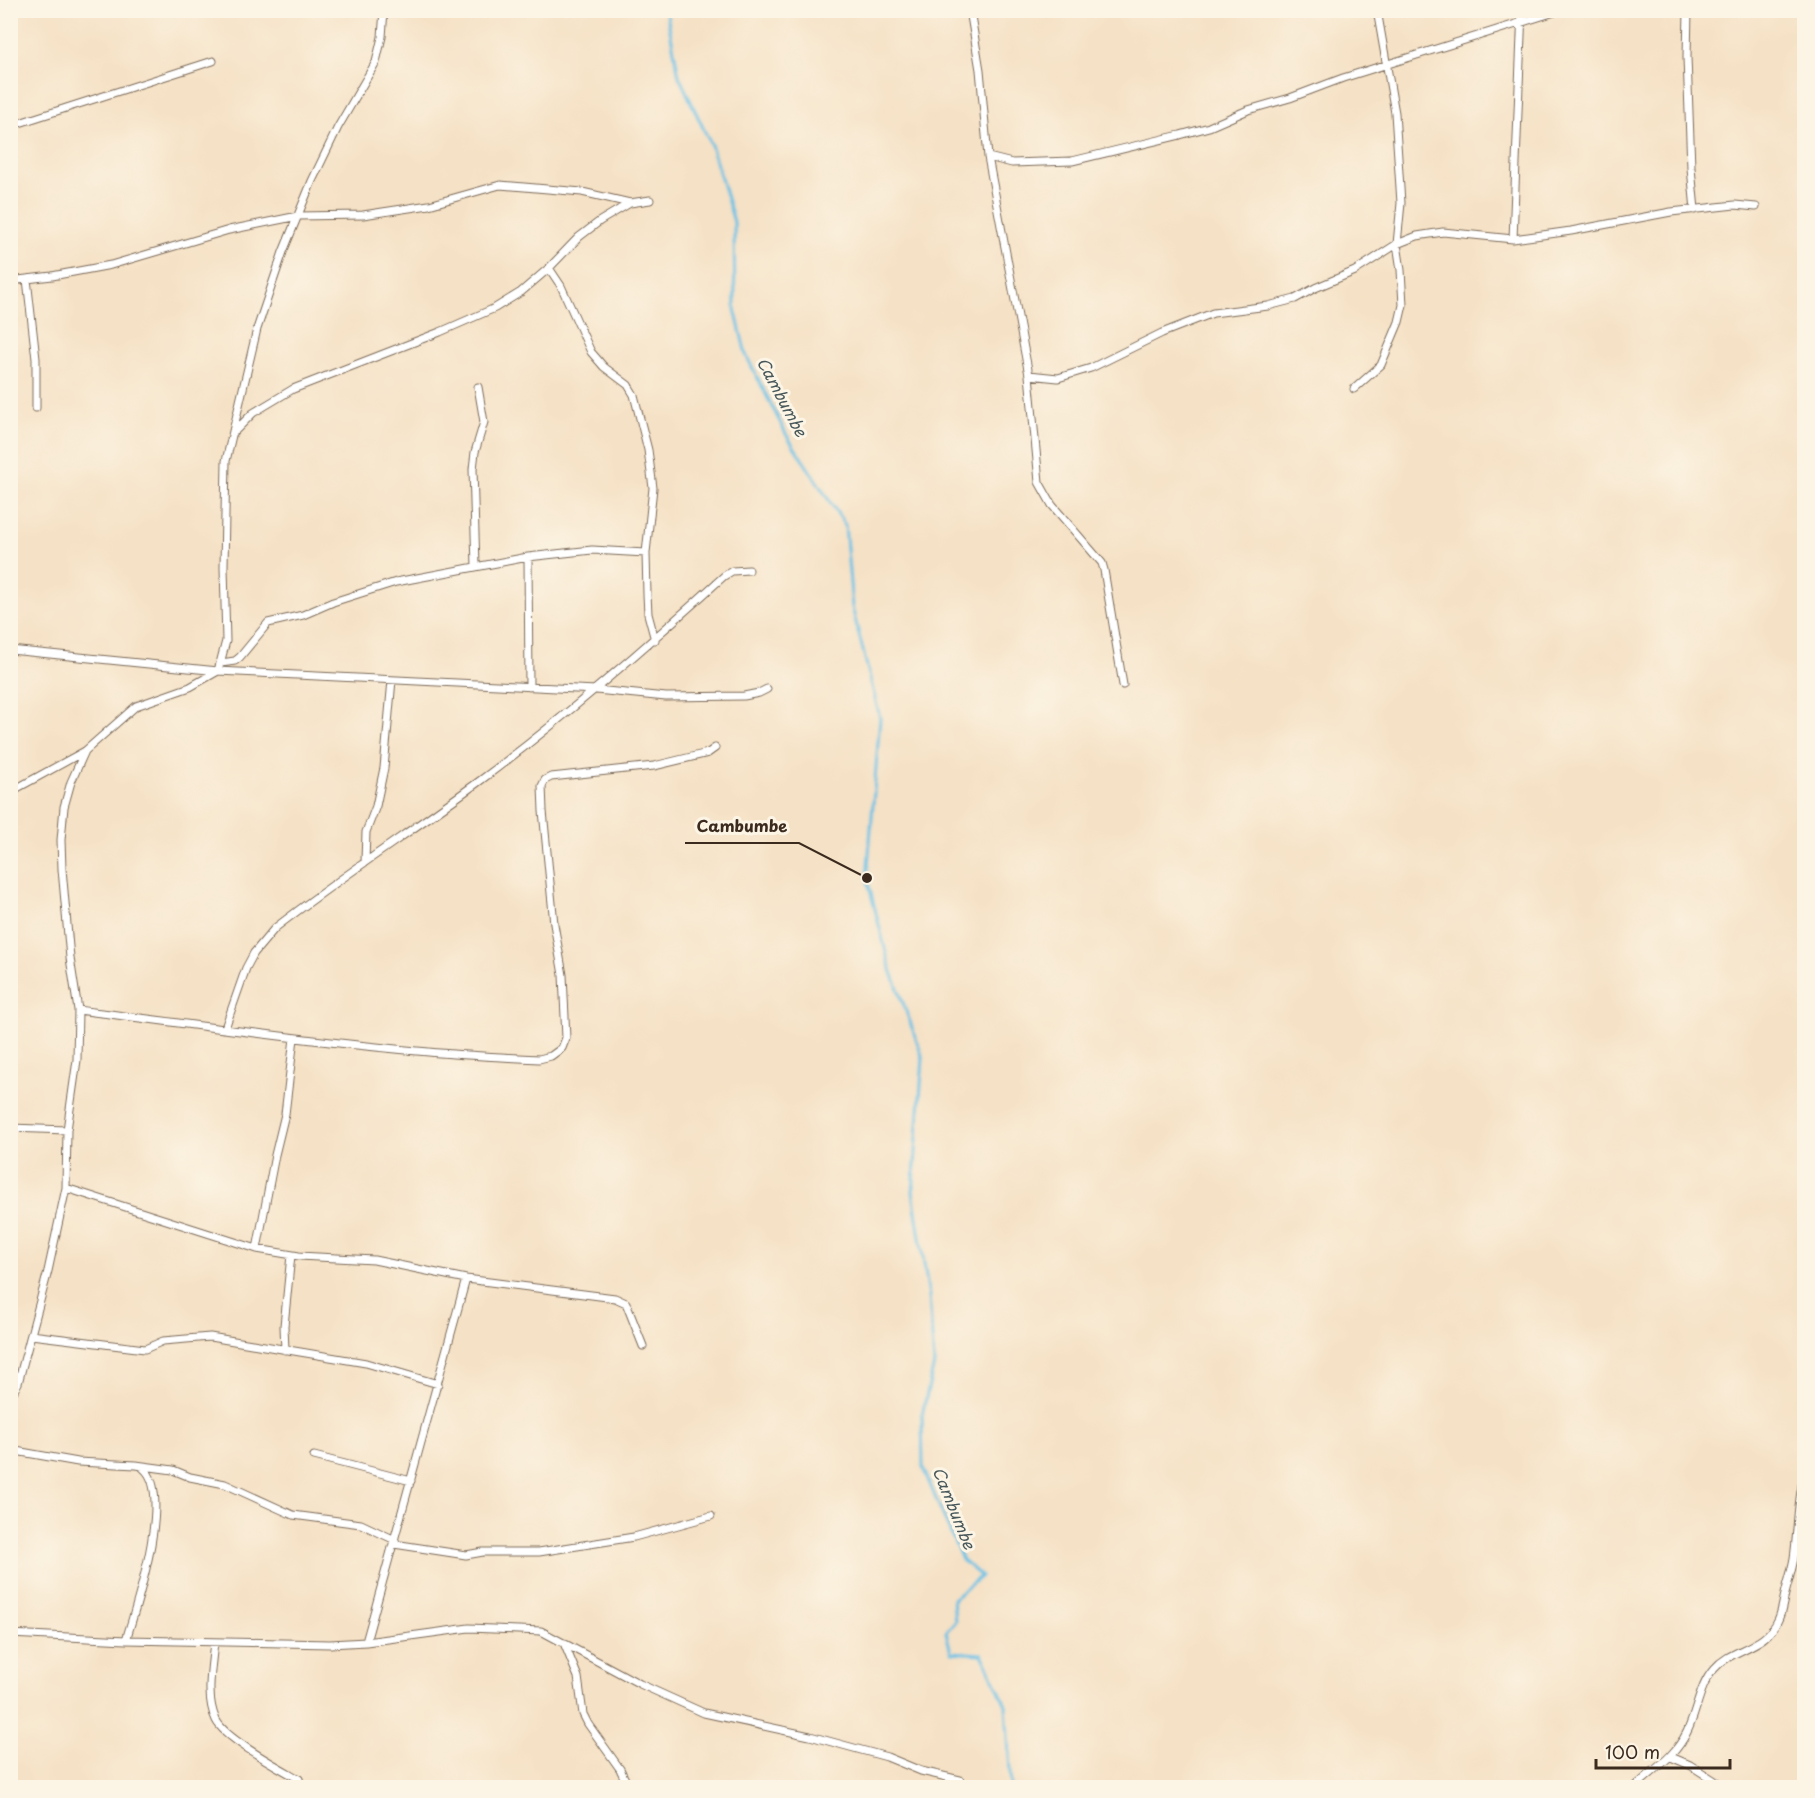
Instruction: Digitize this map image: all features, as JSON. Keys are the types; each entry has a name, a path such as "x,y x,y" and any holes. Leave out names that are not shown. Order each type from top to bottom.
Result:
{"street":[{"path":"219,667 226,640 225,461 257,329 283,252 312,181 338,127 376,62 382,37 384,10"},
{"path":"970,10 980,70 988,158 1029,375 1039,482 1045,495 1098,557 1104,570 1123,685"},
{"path":"1354,389 1381,365 1399,322 1402,305 1402,282 1397,244 1401,203 1395,113 1377,10"},
{"path":"1514,239 1522,10"},
{"path":"988,158 1012,163 1072,161 1209,127 1248,110 1561,10"},
{"path":"1688,10 1687,57 1691,168 1695,210"},
{"path":"10,126 213,61"},
{"path":"10,281 111,265 228,230 298,216 363,214 429,205 500,185 537,186 582,192 630,203 650,200"},
{"path":"231,436 253,413 293,389 477,316 521,291 549,268 579,237 630,203"},
{"path":"1029,375 1058,378 1091,368 1162,333 1213,312 1268,306 1295,299 1355,271 1397,244 1417,236 1443,232 1514,239 1671,212 1735,205 1756,207"},
{"path":"549,268 561,286 591,352 609,372 628,386 634,395 648,450 653,488 646,554 648,614 655,640"},
{"path":"27,279 36,359 36,408"},
{"path":"476,566 473,469 484,422 478,387"},
{"path":"10,792 85,751 136,706 190,687 219,667 235,661 268,623 303,615 333,602 396,582 476,566 528,557 592,550 646,554"},
{"path":"528,557 530,687"},
{"path":"225,1028 246,968 275,928 482,780 596,690 655,640 724,576 732,571 750,570"},
{"path":"10,650 392,680 596,690 666,697 744,696 767,689"},
{"path":"365,862 366,832 376,806 384,768 392,680"},
{"path":"78,1010 294,1038 417,1051 539,1059 551,1056 562,1048 566,1038 563,975 554,924 543,811 542,786 545,780 551,777 663,764 708,753 715,748"},
{"path":"10,1398 18,1383 31,1335 66,1188 67,1130 77,1060 78,1010 70,958 61,840 64,807 70,782 85,751"},
{"path":"257,1249 285,1114 294,1038"},
{"path":"10,1128 67,1130"},
{"path":"66,1188 257,1249 291,1255 374,1260 466,1279 615,1298 627,1303 643,1346"},
{"path":"285,1350 284,1326 291,1255"},
{"path":"366,1642 466,1279"},
{"path":"31,1335 145,1349 163,1341 210,1337 366,1363 438,1384"},
{"path":"10,1450 78,1462 173,1470 190,1477 225,1484 293,1515 361,1524 394,1542 466,1555 483,1552 539,1552 634,1537 711,1516"},
{"path":"314,1456 411,1481"},
{"path":"126,1640 148,1563 155,1512 155,1493 149,1472 143,1468"},
{"path":"1634,1788 1671,1757 1688,1731 1704,1685 1714,1669 1727,1658 1767,1638 1779,1618 1794,1558 1798,1507 1804,1477"},
{"path":"10,1634 126,1640 330,1644 366,1642 469,1628 541,1631 640,1684 704,1713 810,1736 887,1757 921,1771 960,1780 966,1788"},
{"path":"214,1642 211,1705 216,1722 237,1740 299,1779 302,1788"},
{"path":"564,1643 578,1677 583,1714 620,1768 629,1788"},
{"path":"1671,1757 1690,1765 1726,1788"}],"waterway":[{"name":"Cambumbe","path":"666,10 679,76 711,145 734,222 735,309 746,355 786,434 845,525 852,607 880,718 867,878 889,964 923,1058 913,1192 929,1296 934,1364 922,1415 923,1468 962,1560 981,1576 953,1599 955,1621 946,1632 951,1652 982,1654 1006,1705 1011,1788"}],"place":[{"name":"Cambumbe","path":"867,878"}]}
